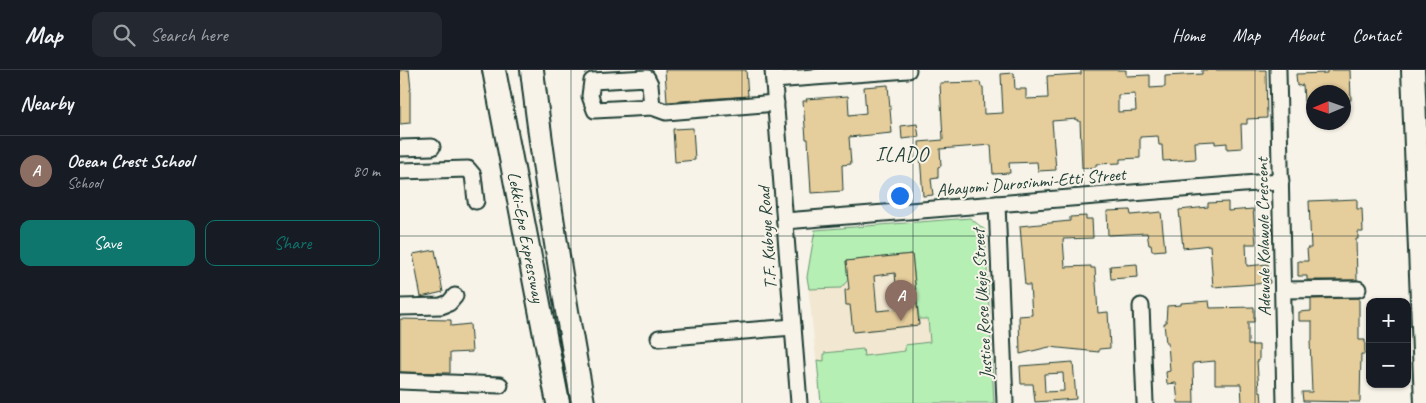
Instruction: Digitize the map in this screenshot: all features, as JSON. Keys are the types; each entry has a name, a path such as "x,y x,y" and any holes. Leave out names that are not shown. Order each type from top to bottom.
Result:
{"highway":[{"name":"Lekki-Epe Expressway","path":"494,70 558,403"},
{"path":"502,70 502,105"},
{"path":"518,70 527,108 537,122"},
{"name":"Lekki-Epe Expressway","path":"532,70 537,122 561,280 583,403"},
{"path":"1413,70 1426,403"}],"street":[{"path":"773,75 908,70"},
{"name":"Adewale Kolawole Crescent","path":"1278,70 1285,403"},
{"name":"T.F. Kuboye Road","path":"773,75 799,403"},
{"path":"652,107 666,112 776,103"},
{"path":"400,148 432,147"},
{"path":"400,171 468,169 473,175 476,202"},
{"name":"Abayomi Durosinmi-Etti Street","path":"785,221 1281,181"},
{"name":"Justice Rose Ukeje Street","path":"996,204 1005,403"},
{"path":"1283,290 1358,289"},
{"path":"400,307 441,306 449,303 455,296"},
{"path":"1141,306 1145,403"},
{"path":"659,338 793,327"},
{"path":"400,380 500,384"}],"shaded area":[{"path":"970,218 985,230 994,403 821,403 807,277 815,230"}],"green space":[{"path":"970,218 985,230 994,403 821,403 817,360 824,361 824,353 863,349 864,356 905,351 905,345 930,342 928,319 919,319 912,254 846,261 848,280 841,288 809,289 807,277 815,230"}],"building":[{"path":"400,70 409,70 411,90 410,123 400,124"},
{"path":"665,70 746,70 748,96 667,102"},
{"path":"1081,70 1126,70 1126,76 1150,75 1150,88 1165,87 1165,76 1202,74 1202,70 1266,70 1267,118 1247,119 1247,124 1241,124 1242,148 1227,149 1227,143 1215,144 1215,141 1195,142 1196,159 1163,161 1162,145 1159,145 1158,136 1140,137 1140,158 1120,159 1120,163 1096,164 1096,167 1082,168 1080,121 1077,121 1077,119 1052,121 1056,170 1038,171 1037,162 1009,163 1010,173 993,174 991,145 940,149 941,166 938,167 938,178 931,179 933,195 923,196 919,142 943,140 940,83 980,82 981,87 983,87 984,114 1003,113 1001,74 1014,73 1015,89 1026,89 1026,99 1048,98 1047,76 1081,74","holes":["1135,94 1136,111 1118,112 1118,95"]},
{"path":"1327,70 1350,70 1350,85 1306,85 1306,102 1304,102 1303,85 1297,86 1296,74 1327,73"},
{"path":"888,85 892,133 849,137 851,164 842,165 843,191 811,193 808,139 806,139 803,101 807,101 806,99 848,96 849,115 866,113 864,87"},
{"path":"917,124 919,137 902,139 901,126"},
{"path":"693,128 695,160 675,162 673,129"},
{"path":"1357,199 1357,209 1362,209 1363,232 1358,232 1358,239 1356,239 1357,280 1307,280 1307,276 1298,276 1298,261 1308,261 1307,248 1311,248 1309,201"},
{"path":"1228,202 1228,211 1253,209 1256,244 1246,244 1247,266 1268,264 1270,283 1213,287 1210,245 1183,248 1179,210 1208,207 1208,203"},
{"path":"1130,210 1131,215 1161,212 1165,250 1152,251 1147,233 1108,235 1107,211"},
{"path":"1086,216 1086,219 1092,219 1093,238 1063,239 1065,267 1091,266 1091,268 1095,268 1098,313 1108,312 1110,348 1099,349 1099,352 1049,347 1020,354 1019,316 1032,315 1030,285 1025,285 1020,226 1070,221 1070,217"},
{"path":"435,250 443,292 421,297 413,254"},
{"path":"912,254 919,325 853,332 850,305 846,305 845,290 849,289 846,261","holes":["895,273 898,309 877,311 874,276"]},
{"path":"1137,264 1138,277 1111,279 1110,266"},
{"path":"1359,298 1359,340 1365,340 1365,354 1361,354 1360,402 1303,401 1302,392 1312,392 1310,341 1312,341 1312,321 1299,321 1299,312 1311,311 1311,299"},
{"path":"1209,301 1210,308 1254,307 1254,322 1248,322 1248,345 1259,345 1259,361 1257,361 1259,391 1261,391 1262,403 1242,403 1241,384 1215,384 1215,361 1193,363 1194,403 1178,403 1176,383 1167,384 1166,372 1170,371 1164,323 1166,323 1167,306"},
{"path":"400,319 451,320 451,326 470,324 472,352 450,353 450,373 400,372"},
{"path":"1073,362 1076,399 1035,402 1033,384 1021,384 1020,366","holes":["1063,373 1064,391 1045,392 1044,374"]}],"place":[{"name":"Ocean Crest School","path":"901,321"}],"district":[{"name":"ILADO","path":"902,154"}]}
